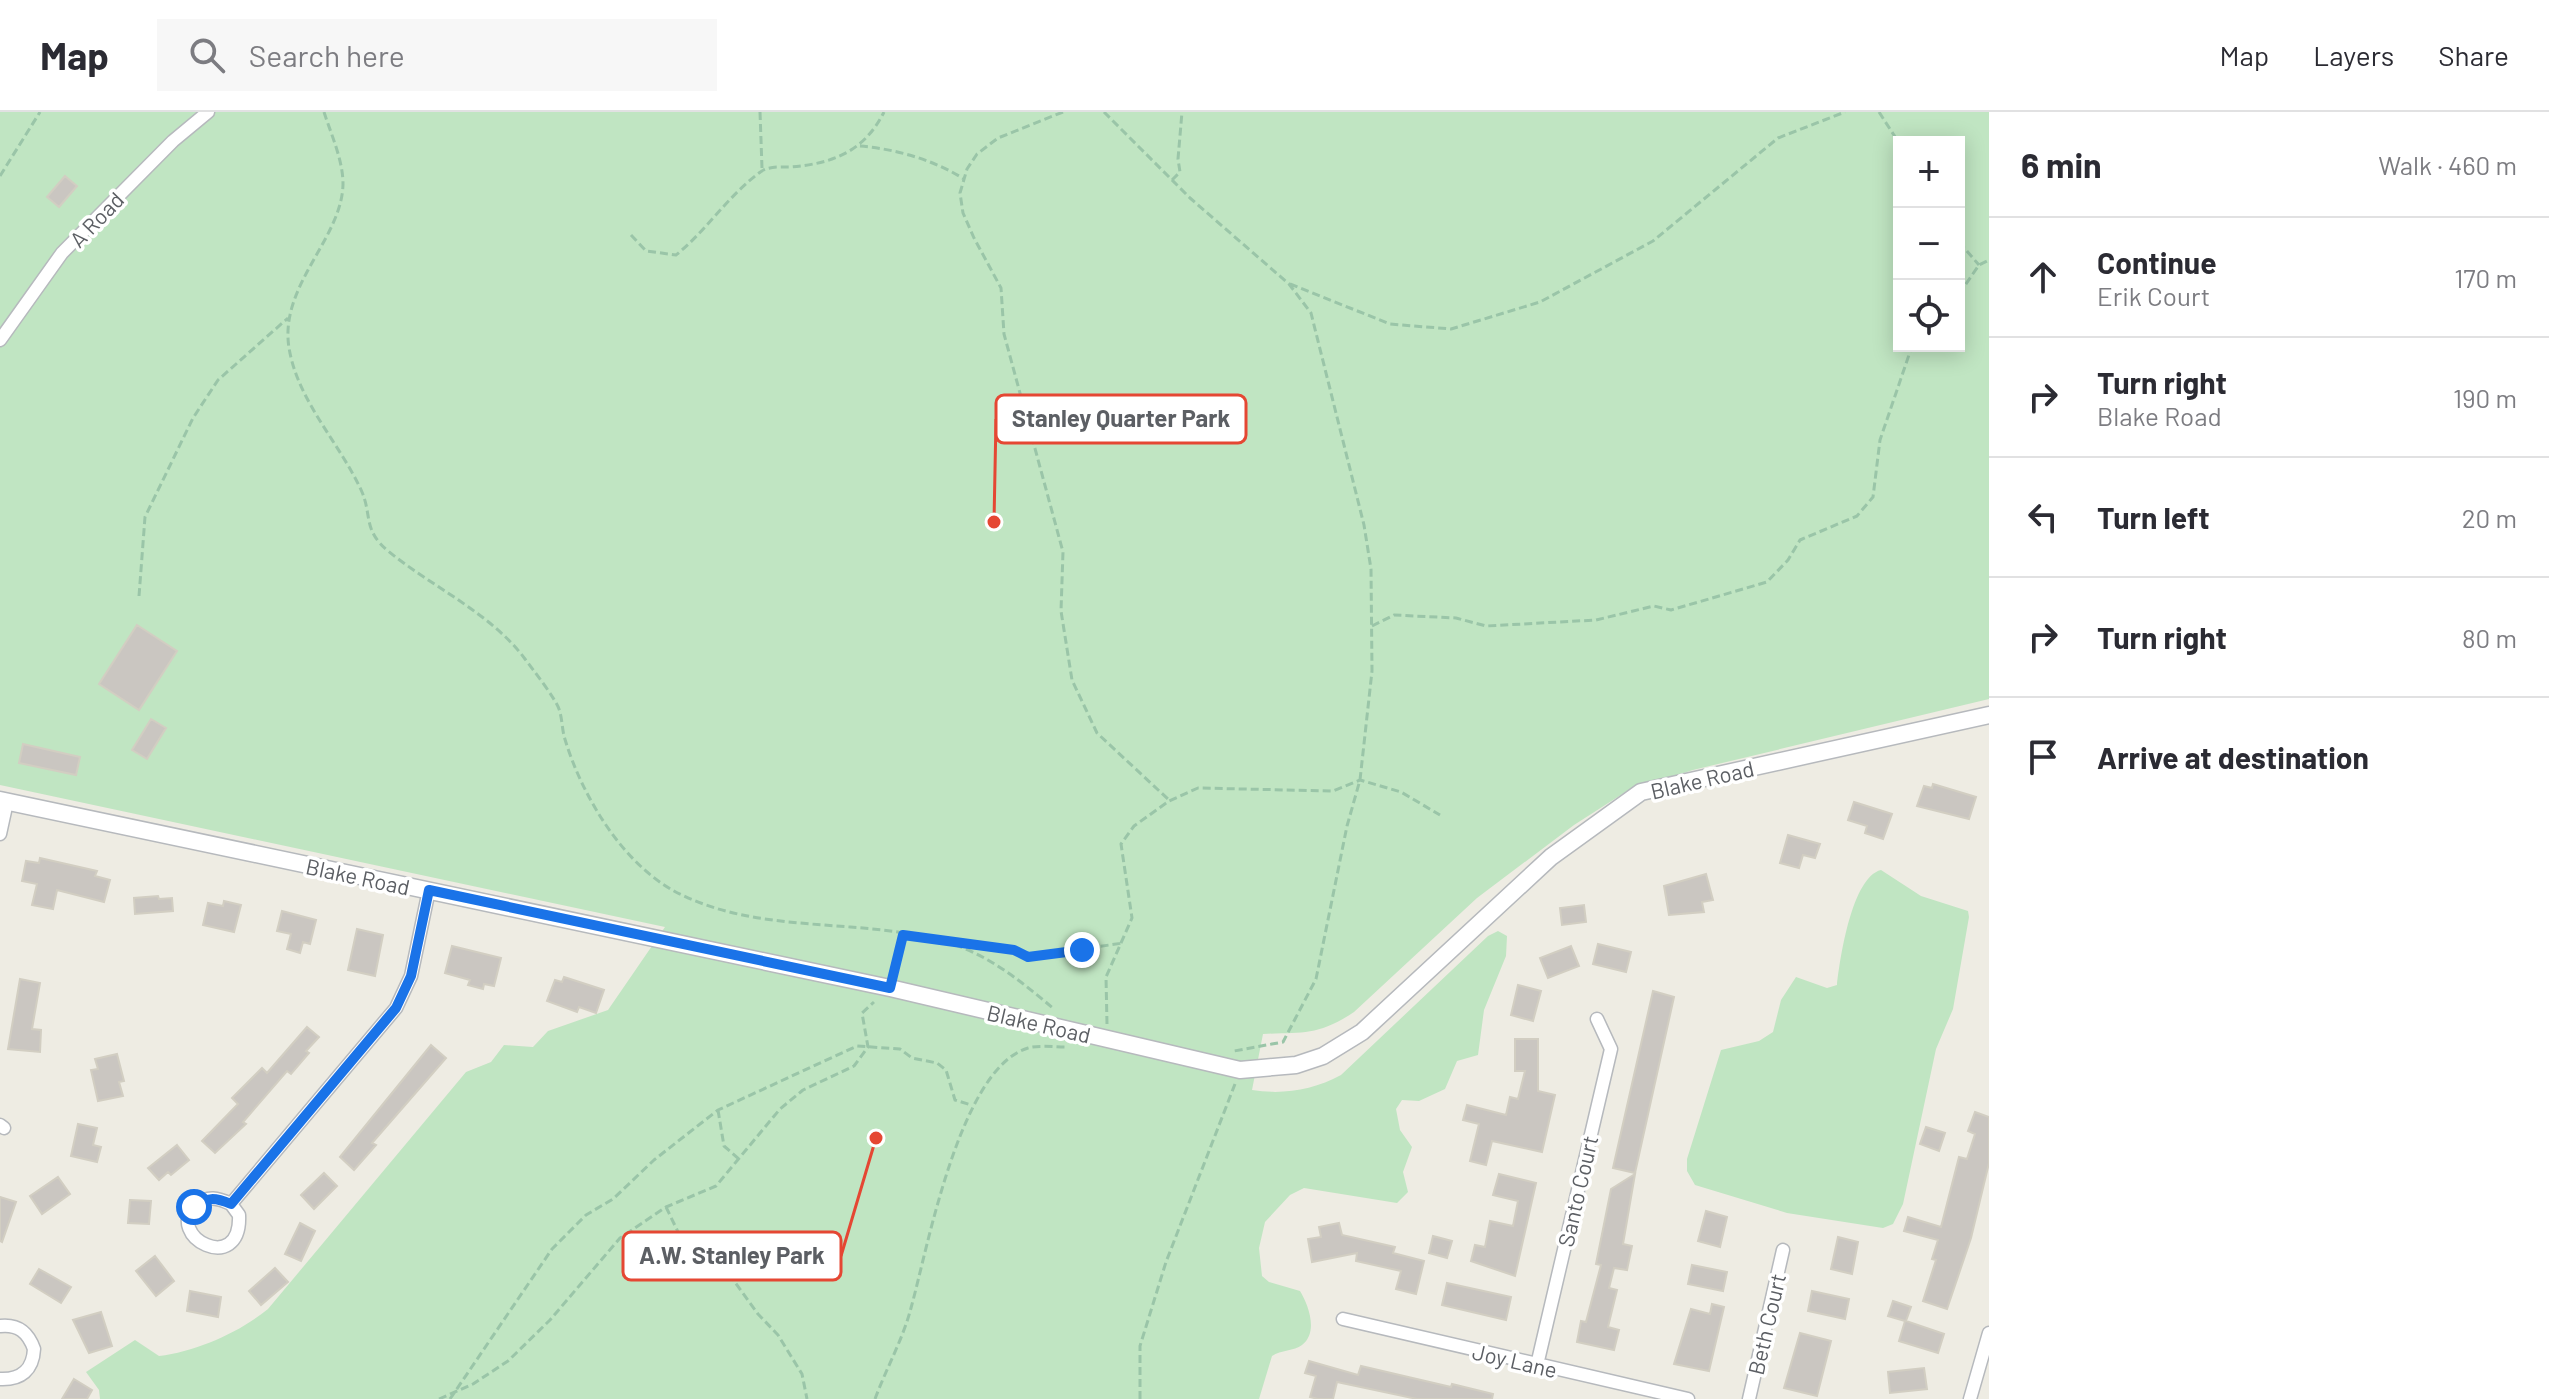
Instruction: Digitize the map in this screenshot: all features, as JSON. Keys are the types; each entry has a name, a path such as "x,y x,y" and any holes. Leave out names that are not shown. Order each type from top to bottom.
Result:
{"street":[{"name":"A Road","path":"0,340 62,253 173,141 208,112"},
{"name":"Blake Road","path":"3,801 890,988 1240,1070 1296,1065 1323,1056 1362,1032 1551,857 1641,792 1989,715"},
{"path":"0,834 3,801"},
{"path":"231,1204 396,1008 411,976 429,890"},
{"name":"Santo Court","path":"1537,1365 1611,1049 1597,1019"},
{"path":"216,1197 231,1204 239,1215 235,1237 226,1246 213,1248 199,1243 190,1231 194,1207 206,1198 216,1197"},
{"name":"Beth Court","path":"1749,1399 1783,1250"},
{"name":"Joy Lane","path":"1343,1319 1688,1399"},
{"path":"0,1326 23,1330 34,1349 29,1369 21,1376 0,1379"},
{"path":"1970,1399 1989,1333"}],"path":[{"path":"0,176 40,112"},
{"path":"324,112 336,147 343,185 333,217 299,286 288,318 289,348 299,383 361,491 367,525 386,550 501,632 525,659 558,706 564,736 586,793 615,835 652,877 682,895 742,916 947,942 1011,974 1083,1033 1106,1030 1106,977 1132,918 1121,844 1134,826 1169,801 1198,788 1324,791 1360,780 1401,792 1440,815"},
{"path":"760,112 762,170"},
{"path":"631,235 646,251 676,255 715,212 762,170 828,161 860,146 884,112"},
{"path":"1063,112 998,138 977,154 960,193 963,213 1001,288 1004,334 1063,552 1061,611 1066,627 1069,671 1097,733 1169,801"},
{"path":"1104,112 1172,180 1289,284 1311,313 1364,525 1371,569 1372,671 1360,780 1316,979 1306,1004 1283,1042 1225,1051"},
{"path":"1172,180 1180,172 1182,112"},
{"path":"1289,284 1390,324 1451,329 1525,306 1653,241 1778,138 1845,112"},
{"path":"1879,112 1894,136"},
{"path":"860,146 891,149 916,160 935,162 964,179"},
{"path":"1965,249 1979,265"},
{"path":"1965,285 1979,265 1989,260"},
{"path":"139,596 145,517 193,418 218,380 288,318"},
{"path":"1372,626 1394,615 1456,618 1486,626 1596,620 1654,606 1671,610 1767,582 1788,560 1800,540 1857,516 1873,497 1880,440 1910,352"},
{"path":"439,1399 508,1361 550,1320 620,1238 666,1207 698,1197 716,1186 780,1109 803,1090 854,1066 868,1047 862,1013 890,988 903,935"},
{"path":"947,942 955,940 1014,950 1028,957 1123,943"},
{"path":"450,1399 552,1249 586,1215 613,1199 654,1160 718,1110 772,1082 857,1046 900,1049 912,1058 937,1063 946,1070 955,1100 971,1105"},
{"path":"875,1399 910,1312 928,1235 971,1105 1009,1059 1029,1048 1071,1047"},
{"path":"1140,1399 1140,1346 1166,1262 1240,1070"},
{"path":"718,1110 724,1146 739,1159"},
{"path":"666,1207 680,1236 713,1252 758,1314 778,1335 802,1374 807,1399"}],"green space":[{"path":"0,112 1989,112 1989,699 1693,770 1627,791 1574,825 1477,898 1354,1012 1320,1029 1263,1034 1252,1090 1298,1090 1330,1080 1341,1075 1488,936 1498,931 1507,936 1506,956 1484,1010 1478,1055 1457,1061 1445,1089 1419,1101 1402,1100 1396,1109 1400,1130 1412,1147 1403,1172 1408,1192 1397,1203 1304,1188 1290,1195 1265,1222 1259,1248 1262,1276 1269,1282 1300,1291 1309,1310 1311,1326 1302,1345 1272,1356 1259,1399 100,1399 99,1390 86,1372 135,1340 159,1356 173,1354 216,1340 268,1309 466,1072 491,1062 504,1045 533,1047 548,1031 608,1010 665,927 0,785"},
{"path":"1881,870 1921,896 1968,911 1969,917 1953,1009 1936,1049 1903,1204 1893,1224 1883,1228 1787,1213 1695,1185 1687,1171 1687,1159 1721,1050 1759,1041 1773,1032 1781,1000 1796,977 1827,988 1837,985 1855,902 1862,887"}],"building":[{"path":"65,176 77,186 59,207 47,197"},
{"path":"137,625 177,651 139,710 99,684"},
{"path":"151,719 166,728 147,759 132,750"},
{"path":"23,744 80,757 76,775 19,763"},
{"path":"1933,784 1976,797 1969,819 1917,806 1924,786 1932,788"},
{"path":"1854,802 1892,814 1883,839 1865,833 1867,826 1848,820"},
{"path":"1788,835 1820,844 1815,858 1803,855 1799,868 1780,863"},
{"path":"40,858 97,871 95,876 110,880 104,902 57,890 53,909 32,905 37,884 22,881 26,861 39,863"},
{"path":"1706,874 1713,900 1702,902 1704,912 1669,915 1664,886"},
{"path":"158,896 159,899 172,898 173,911 135,914 134,898"},
{"path":"224,901 241,905 234,932 203,925 208,903 223,906"},
{"path":"1584,905 1586,922 1562,925 1560,908"},
{"path":"282,911 316,920 310,944 303,942 300,953 287,949 291,934 277,931"},
{"path":"357,929 383,935 375,976 348,970"},
{"path":"1598,944 1631,952 1626,972 1593,964"},
{"path":"452,946 501,958 494,986 484,984 483,989 468,985 470,980 445,973"},
{"path":"1571,946 1579,966 1548,978 1540,958"},
{"path":"564,977 604,990 596,1013 579,1007 577,1012 547,1001 555,980 562,982"},
{"path":"20,979 40,983 32,1029 41,1030 40,1052 8,1049"},
{"path":"1518,985 1541,991 1533,1021 1511,1015"},
{"path":"1653,991 1674,997 1635,1173 1613,1168"},
{"path":"307,1027 319,1037 306,1051 309,1053 291,1074 287,1071 243,1122 246,1124 215,1153 202,1141 238,1104 232,1098 262,1068 267,1073"},
{"path":"1515,1039 1538,1039 1538,1091 1555,1095 1542,1152 1492,1141 1486,1165 1470,1161 1479,1124 1463,1120 1467,1105 1506,1115 1510,1097 1518,1099 1525,1071 1515,1071"},
{"path":"431,1045 446,1058 372,1143 376,1145 354,1170 340,1157"},
{"path":"117,1054 124,1081 119,1082 123,1096 98,1101 91,1070 98,1069 95,1059"},
{"path":"1975,1112 1989,1117 1989,1163 1971,1238 1947,1309 1923,1301 1936,1260 1932,1259 1938,1240 1904,1231 1908,1217 1941,1227 1959,1157 1967,1159 1975,1134 1968,1131"},
{"path":"78,1124 97,1128 93,1145 101,1147 97,1162 71,1156"},
{"path":"1926,1127 1945,1133 1939,1151 1920,1144"},
{"path":"177,1145 189,1160 171,1175 168,1172 159,1180 148,1168"},
{"path":"324,1173 337,1186 314,1209 301,1195"},
{"path":"1499,1174 1536,1183 1515,1276 1471,1261 1475,1245 1485,1247 1490,1221 1513,1226 1518,1201 1493,1195"},
{"path":"1635,1174 1623,1244 1632,1246 1627,1270 1614,1268 1609,1288 1617,1290 1608,1327 1619,1330 1614,1350 1577,1342 1581,1321 1586,1322 1601,1265 1596,1264 1611,1189"},
{"path":"58,1177 70,1194 42,1214 30,1196"},
{"path":"0,1197 16,1202 2,1242 0,1241"},
{"path":"130,1200 151,1201 149,1224 128,1223"},
{"path":"1706,1211 1727,1217 1720,1247 1698,1241"},
{"path":"300,1223 315,1231 301,1261 285,1254"},
{"path":"1339,1223 1342,1235 1395,1247 1393,1253 1424,1261 1416,1294 1396,1289 1401,1271 1356,1261 1357,1253 1312,1262 1308,1239 1321,1237 1319,1227"},
{"path":"1433,1236 1452,1241 1447,1258 1429,1253"},
{"path":"1838,1237 1858,1242 1852,1274 1831,1269"},
{"path":"155,1256 174,1281 156,1296 136,1271"},
{"path":"1692,1265 1727,1272 1723,1291 1688,1284"},
{"path":"275,1268 288,1282 261,1305 249,1291"},
{"path":"39,1269 71,1287 61,1303 30,1284"},
{"path":"1447,1283 1511,1297 1506,1320 1442,1305"},
{"path":"190,1291 221,1297 218,1317 187,1311"},
{"path":"1812,1291 1849,1299 1845,1319 1808,1311"},
{"path":"1893,1301 1911,1307 1906,1321 1944,1334 1938,1353 1899,1341 1905,1321 1888,1316"},
{"path":"1712,1304 1724,1307 1709,1371 1674,1364 1691,1309 1710,1314"},
{"path":"101,1312 112,1346 89,1353 73,1320"},
{"path":"1800,1333 1831,1341 1817,1396 1784,1388"},
{"path":"1309,1361 1358,1375 1361,1366 1493,1394 1492,1399 1417,1399 1337,1382 1333,1399 1318,1399 1310,1397 1316,1376 1305,1373"},
{"path":"1924,1368 1927,1389 1890,1393 1888,1372"},
{"path":"74,1379 92,1390 87,1399 62,1399"}],"place":[{"name":"Stanley Quarter Park","path":"994,522"},
{"name":"A.W. Stanley Park","path":"876,1138"}],"route":[{"path":"194,1207 206,1198 216,1197 231,1204 396,1008 411,976 429,890 890,988 903,935 1014,950 1028,957 1082,950"}]}
